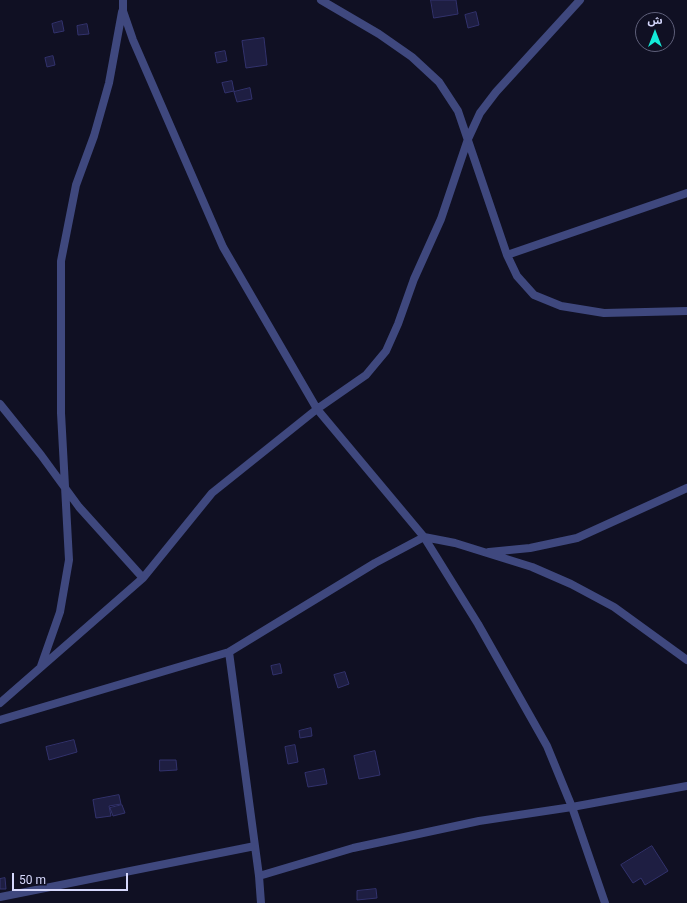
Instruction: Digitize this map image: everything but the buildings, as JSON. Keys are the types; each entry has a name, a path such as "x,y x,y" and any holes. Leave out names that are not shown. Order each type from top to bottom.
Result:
{"street":[{"path":"119,0 136,47 223,247 317,409 424,537 478,624 547,746 572,807 605,903"},
{"path":"40,668 60,612 69,560 61,414 61,261 76,185 94,136 110,83 123,11 123,0"},
{"path":"321,0 379,34 412,57 439,82 458,111 507,255 517,276 534,295 561,306 604,313 687,311"},
{"path":"0,703 143,578 212,493 317,409 366,375 386,351 398,324 414,279 441,219 468,139 480,113 496,92 580,0"},
{"path":"507,255 687,194"},
{"path":"0,404 41,455 79,507 143,578"},
{"path":"484,553 530,548 577,538 687,488"},
{"path":"0,720 229,652 375,564 424,537 455,543 532,567 571,584 614,606 687,660"},
{"path":"229,652 259,876 261,903"},
{"path":"259,876 353,848 479,821 572,807 687,786"},
{"path":"0,897 255,846"}]}
